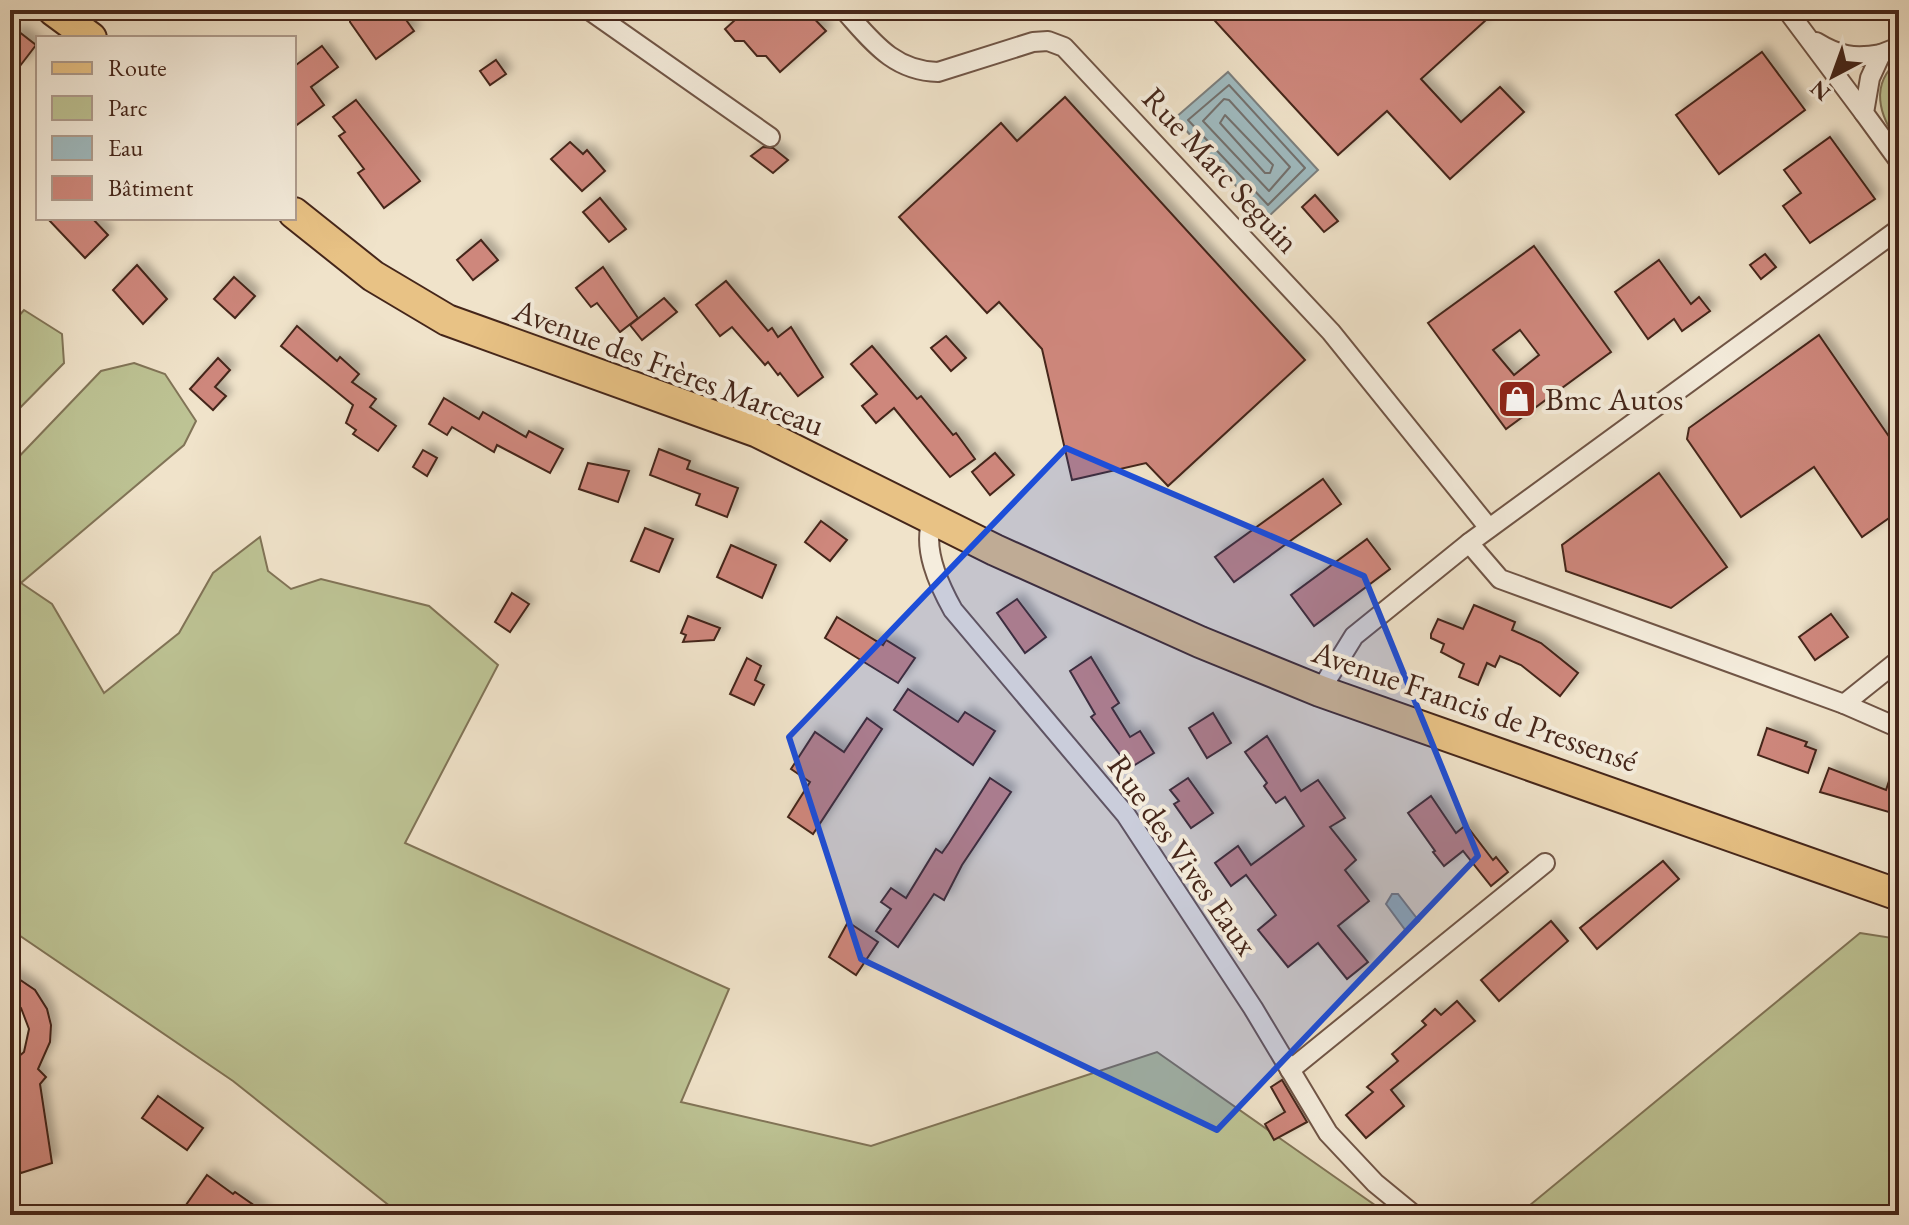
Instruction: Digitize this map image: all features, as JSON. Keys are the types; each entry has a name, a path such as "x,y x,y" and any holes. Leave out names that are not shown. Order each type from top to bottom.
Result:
{"main road":[{"path":"53,10 88,36"},
{"name":"Avenue des Frères Marceau","path":"296,215 373,276 447,320 758,432 1033,567"},
{"name":"Avenue Francis de Pressensé","path":"1033,567 1200,642 1320,691 1899,895"}],"street":[{"path":"589,10 770,137"},
{"name":"Rue Marc Seguin","path":"844,10 895,62 926,71 948,69 1033,42 1048,41 1064,47 1331,332 1489,528"},
{"path":"1787,10 1899,161"},
{"path":"1807,36 1834,53 1855,58 1881,54 1899,47"},
{"path":"1864,113 1870,78 1881,54"},
{"path":"1320,691 1354,636 1489,528 1892,234 1899,216"},
{"name":"Rue des Vives Eaux","path":"933,518 928,529 931,555 939,586 953,610 1126,815 1174,884 1328,1133 1346,1156 1414,1215"},
{"path":"1469,543 1500,579 1844,704 1899,728"},
{"path":"1844,704 1899,660"},
{"path":"1290,1070 1545,863"}],"highlighted area":[{"path":"1066,448 1364,576 1478,856 1217,1130 861,959 789,737"}],"green space":[{"path":"1899,60 1899,143 1886,122 1880,100 1884,79"},
{"path":"24,310 62,334 64,363 10,418 10,326"},
{"path":"134,363 165,374 196,421 184,445 21,583 52,604 104,693 179,633 213,573 260,537 268,571 291,589 321,579 429,606 498,665 405,843 729,989 681,1102 871,1146 1157,1052 1389,1215 401,1215 233,1081 10,929 10,466 101,371"},
{"path":"1860,933 1899,939 1899,1215 1518,1215"}],"water":[{"path":"1228,72 1318,170 1266,219 1175,118"},
{"path":"1392,894 1398,894 1419,921 1406,931 1386,904"}],"building":[{"path":"357,10 399,10 414,31 376,59 350,22 350,16"},
{"path":"746,10 806,10 826,31 780,72 766,56 757,56 744,41 735,41 725,29"},
{"path":"1205,10 1497,10 1421,79 1461,122 1500,87 1524,112 1450,179 1387,111 1338,155"},
{"path":"18,31 36,45 20,66 10,59 10,41"},
{"path":"322,46 338,67 311,87 324,105 296,126 296,65"},
{"path":"1762,52 1805,110 1719,174 1676,115"},
{"path":"496,60 506,74 490,85 480,71"},
{"path":"1065,97 1305,360 1168,486 1146,463 1072,480 1042,349 999,302 987,313 899,217 1001,123 1017,141"},
{"path":"356,100 420,181 384,208 358,173 364,169 339,136 345,132 333,117"},
{"path":"1830,137 1875,199 1810,243 1783,206 1801,193 1784,170"},
{"path":"570,142 583,154 587,150 605,171 582,191 551,159"},
{"path":"763,147 773,148 788,160 773,173 751,156"},
{"path":"1315,195 1338,221 1324,232 1302,207"},
{"path":"600,198 626,229 609,242 583,212"},
{"path":"49,220 94,220 108,235 85,258"},
{"path":"481,240 498,260 473,280 457,260"},
{"path":"1534,246 1611,352 1506,429 1428,323","holes":["1520,330 1539,355 1514,375 1493,350"]},
{"path":"1765,254 1776,267 1761,279 1750,265"},
{"path":"1659,260 1691,304 1699,297 1710,311 1682,331 1674,319 1648,339 1615,292"},
{"path":"137,265 167,299 143,324 113,290"},
{"path":"603,267 638,318 620,332 597,303 591,307 576,288"},
{"path":"234,277 255,296 235,318 214,299"},
{"path":"726,281 768,331 772,328 778,337 791,327 823,377 798,396 780,373 778,375 768,362 765,365 732,327 720,336 696,305"},
{"path":"664,298 677,312 642,340 630,325"},
{"path":"297,326 337,361 340,357 359,374 352,382 376,399 370,407 396,426 378,451 353,434 356,430 346,423 353,405 281,346"},
{"path":"1819,335 1899,451 1899,511 1862,537 1814,467 1741,517 1687,439 1689,428"},
{"path":"946,336 966,358 951,371 931,348"},
{"path":"872,346 917,399 921,396 953,435 956,433 975,459 950,477 894,408 876,423 862,406 877,394 851,364"},
{"path":"218,358 230,370 215,387 226,396 213,410 190,389"},
{"path":"444,398 479,419 483,412 526,437 529,431 563,449 550,473 497,445 494,452 452,427 447,435 429,424"},
{"path":"659,449 690,461 687,469 738,488 727,517 696,505 700,494 650,475"},
{"path":"423,450 437,458 427,476 413,467"},
{"path":"995,453 1014,475 990,495 972,472"},
{"path":"588,463 629,471 618,502 579,489"},
{"path":"1659,473 1727,567 1671,608 1566,571 1562,545"},
{"path":"1323,479 1341,504 1234,582 1215,557"},
{"path":"821,521 847,540 830,561 805,542"},
{"path":"645,528 673,539 659,572 631,561"},
{"path":"1367,539 1390,569 1314,626 1291,595"},
{"path":"731,545 776,565 762,598 717,577"},
{"path":"512,593 529,604 510,632 495,622"},
{"path":"1017,599 1046,637 1025,653 997,613"},
{"path":"1474,605 1515,622 1512,630 1541,643 1578,673 1560,696 1521,665 1500,656 1495,667 1487,663 1478,685 1459,677 1464,664 1441,652 1444,644 1431,638 1431,634 1438,619 1463,629"},
{"path":"1831,614 1848,637 1815,660 1799,637"},
{"path":"688,616 720,628 714,640 683,642 686,635 681,633"},
{"path":"837,617 883,645 886,640 915,658 898,683 825,638"},
{"path":"1091,657 1119,703 1112,708 1130,737 1140,731 1154,753 1130,768 1091,717 1095,714 1070,671"},
{"path":"747,658 761,666 755,680 764,685 754,705 730,694"},
{"path":"908,689 958,722 965,712 995,731 973,765 894,710"},
{"path":"1213,713 1231,743 1207,758 1189,728"},
{"path":"867,718 882,729 813,834 788,817 810,782 791,769 815,732 844,752"},
{"path":"1767,728 1807,742 1805,746 1816,750 1808,773 1758,755"},
{"path":"1267,736 1301,791 1318,780 1345,818 1330,827 1356,860 1345,870 1369,901 1338,926 1368,962 1347,979 1318,943 1288,967 1258,930 1276,915 1246,875 1231,886 1215,863 1238,846 1251,865 1304,826 1285,797 1276,803 1264,786 1267,783 1245,752"},
{"path":"1896,760 1899,815 1820,792 1829,768 1886,790"},
{"path":"990,778 1011,792 962,865 944,900 934,894 898,947 876,931 891,909 881,902 891,888 906,898 936,849 942,853 949,843"},
{"path":"1188,778 1213,813 1191,828 1174,804 1179,801 1170,790"},
{"path":"1431,796 1456,833 1466,825 1493,860 1496,857 1508,872 1491,886 1463,851 1444,866 1408,813"},
{"path":"1663,861 1679,879 1597,949 1580,928"},
{"path":"1551,921 1568,941 1499,1001 1481,980"},
{"path":"848,922 878,942 856,975 829,957"},
{"path":"10,973 35,990 47,1009 51,1025 50,1042 38,1069 46,1077 40,1084 52,1163 21,1173 10,1152 10,1064 24,1052 29,1029 21,1008 10,998"},
{"path":"1457,1001 1475,1021 1391,1090 1404,1106 1366,1138 1346,1115 1373,1092 1367,1087 1398,1061 1392,1054 1426,1025 1422,1021 1435,1009 1441,1015"},
{"path":"1282,1080 1307,1122 1274,1140 1265,1124 1285,1112 1271,1087"},
{"path":"158,1096 203,1128 187,1150 142,1118"},
{"path":"207,1175 233,1194 235,1192 268,1215 179,1215"}],"place":[{"name":"Bmc Autos","path":"1517,399"}]}
